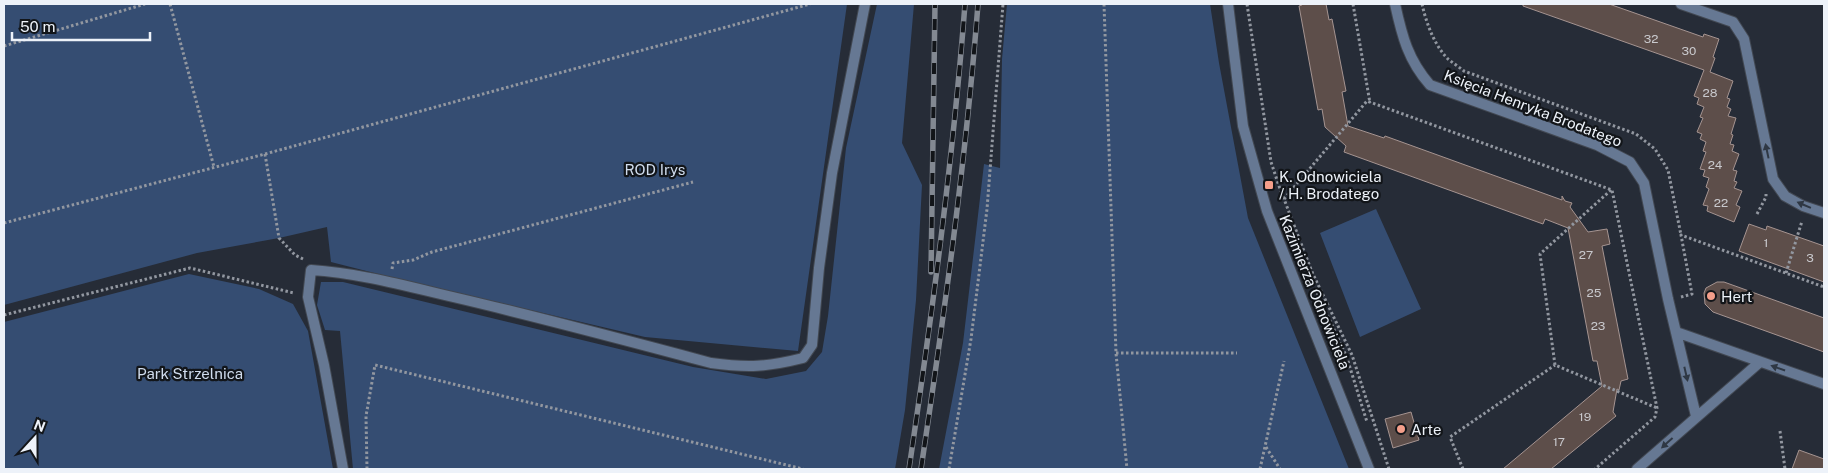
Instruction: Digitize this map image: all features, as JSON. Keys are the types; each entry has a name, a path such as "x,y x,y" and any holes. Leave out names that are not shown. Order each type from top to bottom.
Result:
{"street":[{"path":"343,469 324,365 308,297 311,270 332,271 388,282 493,306 711,363 741,367 773,365 803,358 812,346 819,268 832,173 865,4"},
{"name":"Kazimierza Odnowiciela","path":"1228,4 1243,126 1266,211 1369,469"},
{"name":"Księcia Henryka Brodatego","path":"1395,4 1404,41 1418,71 1430,85 1597,145 1630,162 1644,183 1668,299 1696,416"},
{"path":"1681,4 1733,22 1744,39 1773,178 1784,196 1824,213"},
{"path":"1676,332 1824,384"},
{"path":"1637,469 1760,362"}],"path":[{"path":"4,46 145,4"},
{"path":"170,4 214,166"},
{"path":"4,223 265,154 810,4"},
{"path":"949,469 971,339 986,218 1003,4"},
{"path":"1104,4 1116,353 1127,469"},
{"path":"1247,4 1271,162 1312,272 1352,355 1388,469"},
{"path":"1353,4 1370,102"},
{"path":"1422,4 1425,18 1434,40 1446,58 1464,71 1636,134 1655,149 1668,170 1692,294 1668,299"},
{"path":"1284,199 1367,101 1612,190"},
{"path":"1263,146 1273,183"},
{"path":"265,154 279,238 306,262 311,270"},
{"path":"388,282 393,263 413,260 432,252 693,182"},
{"path":"1757,214 1766,197 1765,188"},
{"path":"1555,365 1540,254 1612,190"},
{"path":"1596,469 1655,417 1657,408 1612,190"},
{"path":"1786,273 1802,221"},
{"path":"1681,235 1824,287"},
{"path":"4,315 190,268 308,297"},
{"path":"1306,270 1347,358 1369,428"},
{"path":"1116,353 1237,353"},
{"path":"1260,469 1284,361"},
{"path":"367,469 366,416 375,365 803,469"},
{"path":"1555,365 1657,408"},
{"path":"1463,469 1450,437 1555,365"},
{"path":"1780,431 1785,469"},
{"path":"1265,446 1280,469"}],"green space":[{"name":"ROD Irys","path":"4,4 847,4 798,351 645,337 331,262 327,227 197,253 4,305"},
{"path":"877,4 914,4 902,143 922,185 916,300 905,410 895,469 353,469 340,331 325,330 317,305 321,282 343,282 693,367 766,379 806,371 822,352 828,316 846,148"},
{"path":"1007,4 1210,4 1248,218 1349,469 939,469 963,343 984,164 1000,168 1002,59"},
{"path":"1376,209 1421,309 1360,337 1320,233"},
{"name":"Park Strzelnica","path":"189,274 259,289 293,304 308,331 333,469 4,469 4,322"}],"building":[{"path":"1301,4 1326,4 1329,20 1332,19 1346,91 1342,92 1348,126 1384,138 1385,136 1562,200 1562,196 1565,201 1572,203 1570,207 1588,232 1607,229 1610,244 1602,246 1628,379 1621,381 1619,390 1617,389 1613,412 1616,416 1551,469 1503,469 1602,386 1597,361 1593,361 1568,228 1545,219 1543,224 1344,152 1346,146 1325,127 1322,109 1318,110 1299,6"},
{"path":"1523,4 1609,4 1703,37 1704,34 1719,39 1710,72 1733,81 1727,98 1730,99 1727,107 1731,109 1728,116 1736,118 1730,144 1734,145 1732,151 1739,154 1733,170 1737,171 1734,181 1737,182 1734,188 1742,191 1736,205 1740,207 1734,222 1707,211 1708,206 1703,205 1709,189 1706,187 1709,178 1703,176 1705,170 1700,169 1706,152 1703,151 1706,142 1700,139 1702,134 1697,132 1703,118 1700,117 1704,107 1697,104 1699,98 1694,96 1704,70 1523,6"},
{"path":"1749,224 1766,230 1767,226 1824,246 1824,282 1739,251"},
{"path":"1717,282 1724,282 1824,318 1824,352 1713,312 1705,304 1704,293 1706,288"},
{"path":"1411,412 1419,440 1393,448 1385,419"},
{"path":"1799,450 1824,459 1824,469 1792,469"}],"railway":[{"path":"931,272 935,4"},
{"path":"909,469 941,237 965,4"},
{"path":"921,469 961,179 978,4"}],"place":[{"name":"K. Odnowiciela / H. Brodatego","path":"1269,185"},
{"name":"Hert","path":"1711,296"},
{"name":"Arte","path":"1401,429"}]}
